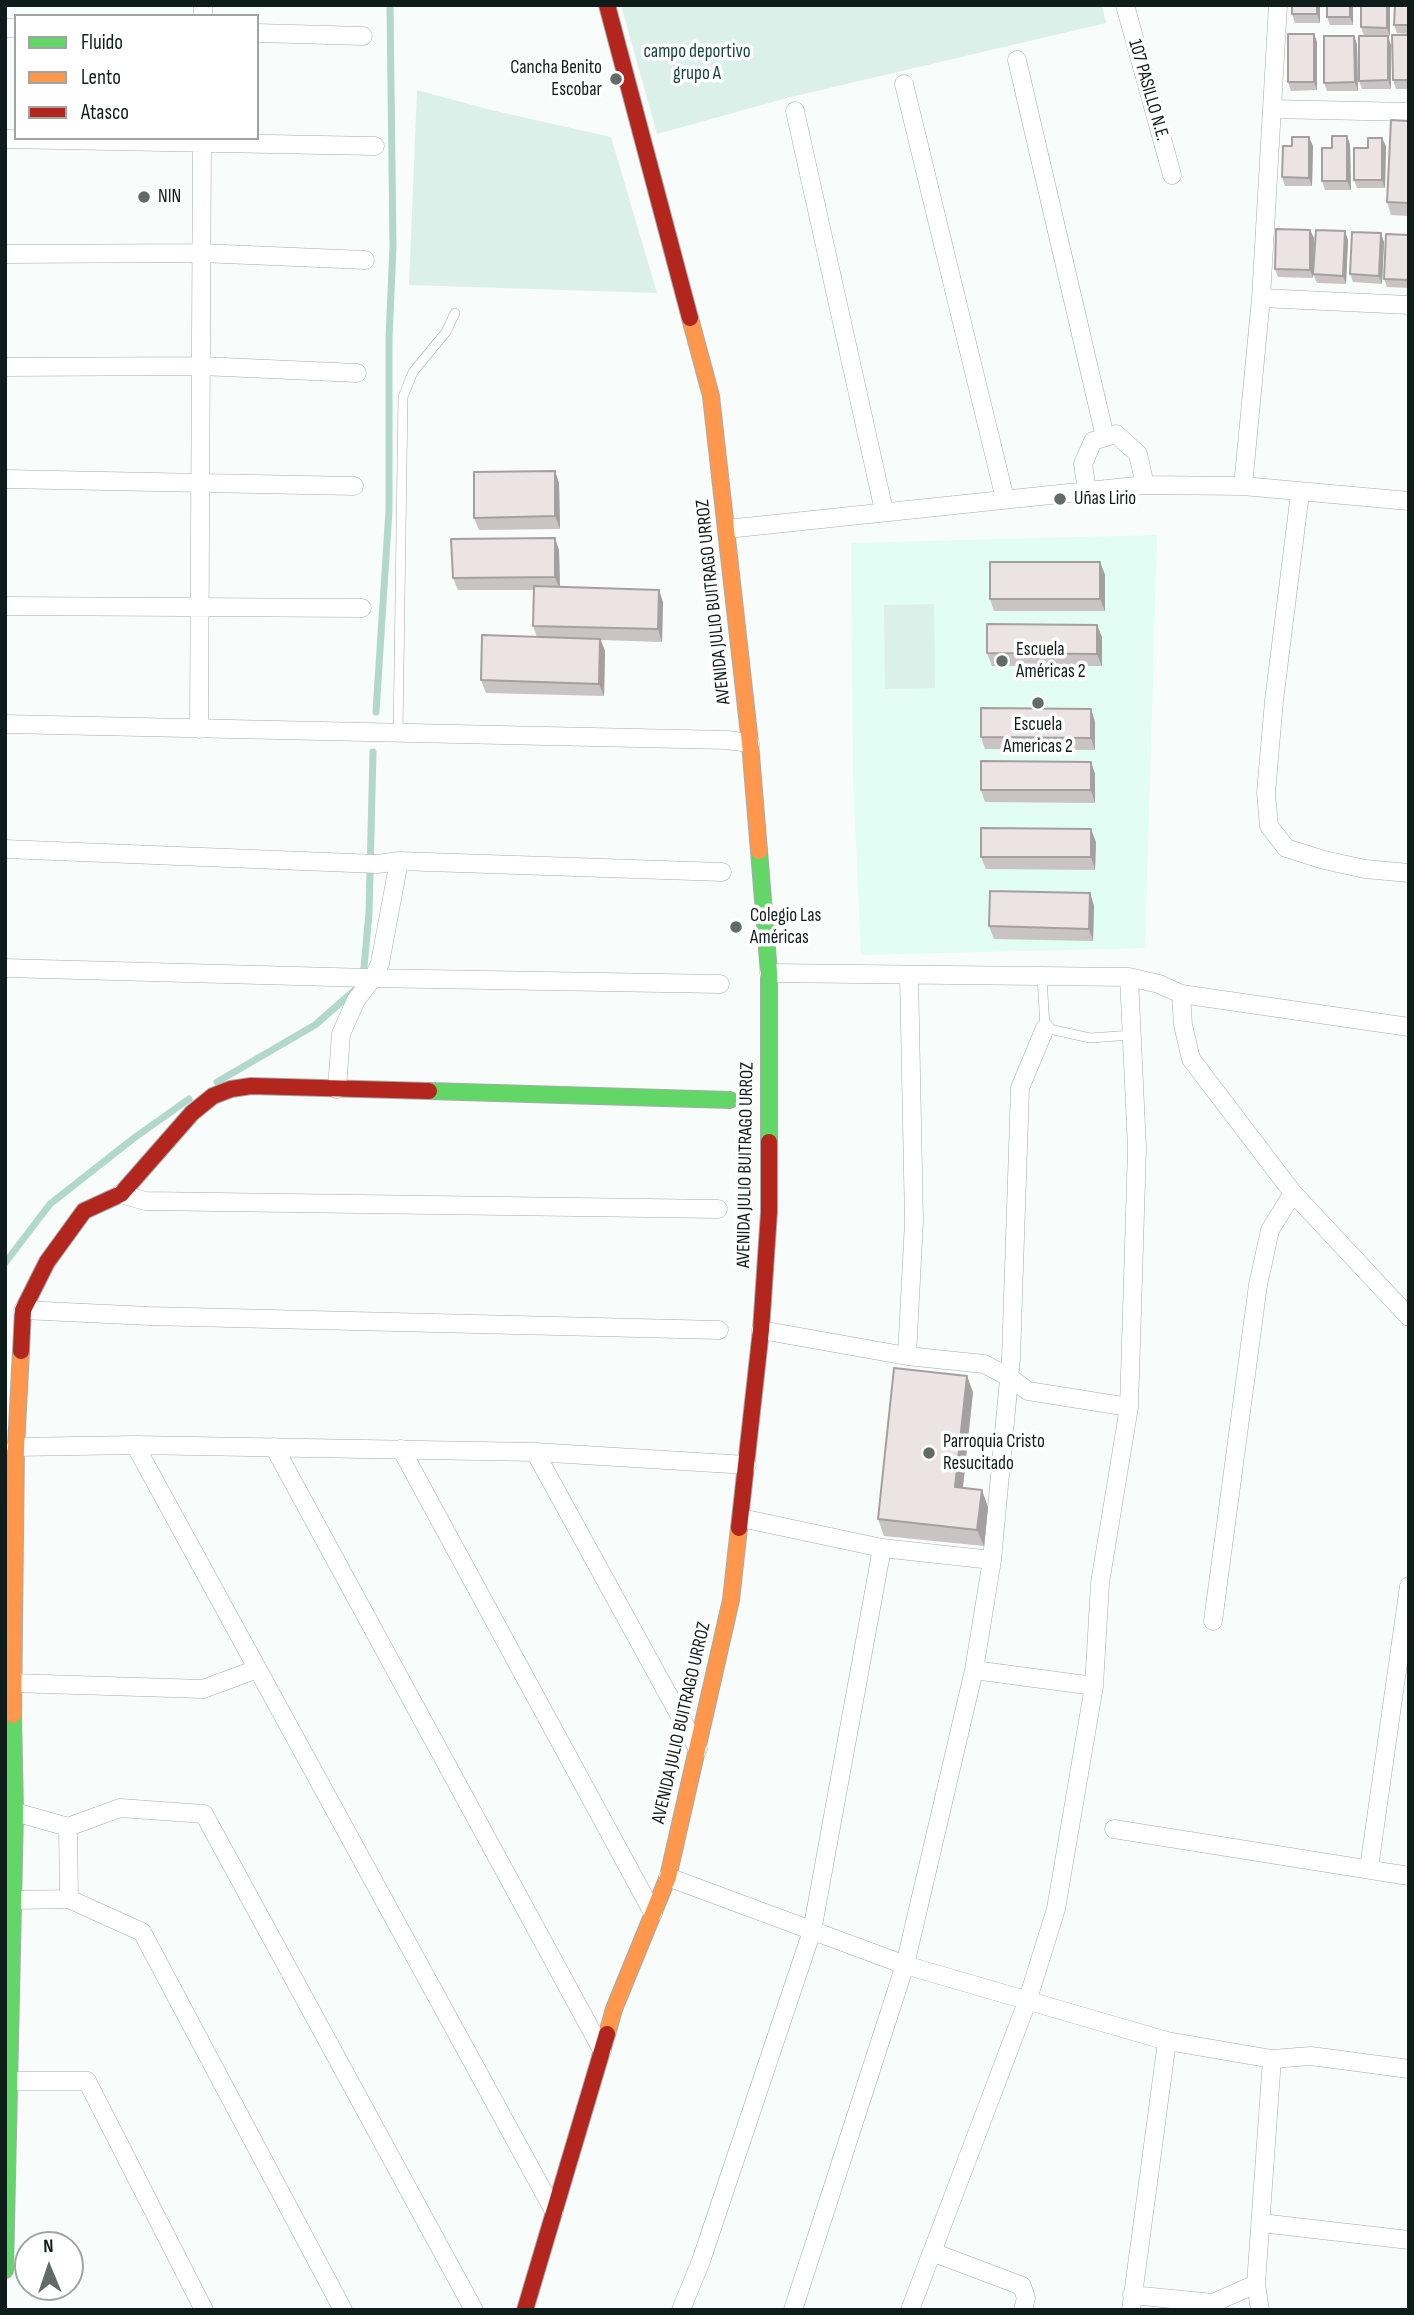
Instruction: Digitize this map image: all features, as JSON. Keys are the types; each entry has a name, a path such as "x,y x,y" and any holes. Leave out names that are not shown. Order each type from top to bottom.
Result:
{"street":[{"name":"AVENIDA JULIO BUITRAGO URROZ","path":"525,2310 614,2009 668,1877 698,1749 731,1600 761,1330 769,1212 769,973 750,743 711,396 607,5"},
{"name":"107 PASILLO N.E.","path":"1125,5 1172,175"},
{"path":"1243,486 1261,298 1278,5"},
{"path":"259,33 363,36"},
{"path":"1017,60 1105,437"},
{"path":"904,84 1005,499"},
{"path":"1272,109 1409,112"},
{"path":"794,111 884,511"},
{"path":"104,140 375,146"},
{"path":"199,729 202,141"},
{"path":"5,254 201,253 365,260"},
{"path":"1261,298 1409,305"},
{"path":"5,367 201,366 356,373"},
{"path":"1087,491 1083,464 1093,441 1116,434 1138,454 1145,485"},
{"path":"5,479 354,486"},
{"path":"727,529 1145,485 1243,486 1409,501"},
{"path":"1300,493 1274,701 1266,793 1269,825 1286,848 1365,869 1409,873"},
{"path":"5,606 362,608"},
{"path":"5,724 719,740 750,743"},
{"path":"5,849 377,864 399,861 722,872"},
{"path":"337,1089 341,1034 356,1000 380,963 399,861"},
{"path":"5,968 720,984"},
{"path":"769,973 1129,977 1159,984 1181,995 1409,1027"},
{"path":"906,1356 914,1221 909,975"},
{"path":"910,2310 1027,2002 1056,1909 1094,1686 1101,1583 1129,1407 1137,1148 1129,977"},
{"path":"1181,995 1183,1026 1191,1059 1293,1193 1409,1317"},
{"path":"793,2310 905,1965 974,1670 992,1560 1009,1377 1020,1088 1045,1028"},
{"path":"5,2270 13,1900 10,1868 15,1812 12,1683 16,1447 23,1310 47,1262 84,1211 121,1194 192,1113 214,1096 231,1089 251,1086 730,1100"},
{"path":"1213,1621 1258,1285 1270,1230 1293,1193"},
{"path":"121,1194 145,1201 718,1209"},
{"path":"23,1310 149,1316 719,1330"},
{"path":"761,1330 906,1356 984,1364 1028,1391 1129,1407"},
{"path":"16,1447 135,1445 535,1452 747,1465"},
{"path":"135,1445 554,2211"},
{"path":"274,1447 602,2050"},
{"path":"401,1449 653,1913"},
{"path":"535,1452 698,1749"},
{"path":"741,1518 882,1548 992,1560"},
{"path":"681,2310 701,2261 812,1931 882,1548"},
{"path":"1369,1868 1409,1586"},
{"path":"12,1683 203,1689 257,1669"},
{"path":"974,1670 1094,1686"},
{"path":"15,1812 68,1827 120,1808 204,1814 474,2310"},
{"path":"68,1827 69,1899"},
{"path":"1114,1829 1409,1876"},
{"path":"668,1877 905,1965 1167,2041 1272,2059 1311,2056 1409,2069"},
{"path":"13,1900 69,1899 142,1932 343,2310"},
{"path":"1167,2041 1131,2302 1213,2303 1256,2284"},
{"path":"1260,2310 1256,2284 1272,2059"},
{"path":"9,2081 87,2081 204,2310"},
{"path":"1261,2223 1409,2240"},
{"path":"932,2252 1021,2286 1026,2298 1023,2310"}],"lane":[{"path":"398,734 403,397 413,372 446,332 455,313"},
{"path":"1042,976 1045,1028 1090,1038 1132,1035"}],"shaded area":[{"name":"Escuela Américas 2","path":"1157,535 1145,948 861,955 853,778 851,543"}],"green space":[{"name":"campo deportivo grupo A","path":"621,5 1102,5 1106,23 787,98 657,134"},
{"path":"417,90 611,137 657,293 409,285"},
{"path":"934,604 935,688 885,689 884,605"}],"building":[{"path":"1292,5 1317,5 1317,14 1292,14"},
{"path":"1327,5 1350,5 1350,17 1327,17"},
{"path":"1361,5 1387,5 1387,28 1361,27"},
{"path":"1395,5 1409,5 1409,25 1394,25"},
{"path":"1288,34 1314,34 1314,82 1288,82"},
{"path":"1392,35 1409,35 1409,80 1393,80"},
{"path":"1324,36 1354,36 1355,82 1324,83"},
{"path":"1359,36 1388,36 1388,80 1359,81"},
{"path":"1391,120 1409,121 1409,203 1387,202"},
{"path":"1332,136 1347,136 1347,181 1322,181 1322,148 1332,148"},
{"path":"1292,137 1309,137 1309,178 1282,177 1283,146 1292,146"},
{"path":"1368,138 1382,138 1382,180 1354,180 1354,148 1368,148"},
{"path":"1276,229 1310,230 1310,270 1275,269"},
{"path":"1316,230 1345,231 1343,276 1313,274"},
{"path":"1352,232 1381,233 1379,276 1350,274"},
{"path":"1386,234 1409,235 1409,280 1384,279"},
{"path":"555,471 555,516 474,518 474,472"},
{"path":"555,538 555,577 453,578 451,539"},
{"path":"990,562 1100,562 1100,599 990,599"},
{"path":"534,586 659,590 658,629 533,626"},
{"path":"987,624 1097,625 1097,654 987,653"},
{"path":"482,635 600,639 599,684 481,680"},
{"path":"981,708 1091,709 1091,738 981,737"},
{"path":"981,761 1091,762 1091,790 981,790"},
{"path":"981,828 1091,829 1091,857 981,857"},
{"path":"990,891 1090,893 1089,929 989,926"},
{"name":"Parroquia Cristo Resucitado","path":"894,1368 967,1376 955,1487 982,1490 977,1530 878,1519"}],"waterway":[{"path":"376,712 389,510 389,338 393,247 390,5"},
{"path":"363,978 369,913 373,752"},
{"path":"217,1082 315,1025 355,990"},
{"path":"5,1263 50,1204 189,1099"}],"traffic: fast":[{"path":"759,851 769,973 769,1142"},
{"path":"429,1091 730,1100"},
{"path":"5,2270 15,1812 13,1715"}],"traffic: slow":[{"path":"690,318 711,396 750,743 759,851"},
{"path":"13,1715 16,1447 21,1351"},
{"path":"607,2034 614,2009 668,1877 731,1600 739,1528"}],"traffic: jam":[{"path":"607,5 690,318"},
{"path":"21,1351 23,1310 47,1262 84,1211 121,1194 192,1113 213,1096 231,1089 251,1086 429,1091"},
{"path":"739,1528 761,1330 769,1212 769,1142"},
{"path":"525,2310 607,2034"}],"place":[{"name":"Cancha Benito Escobar","path":"616,79"},
{"name":"NIN","path":"144,197"},
{"name":"Uñas Lirio","path":"1060,499"},
{"name":"Escuela Américas 2","path":"1002,661"},
{"name":"Escuela Americas 2","path":"1038,703"},
{"name":"Colegio Las Américas","path":"736,927"},
{"name":"Parroquia Cristo Resucitado","path":"929,1453"}]}
